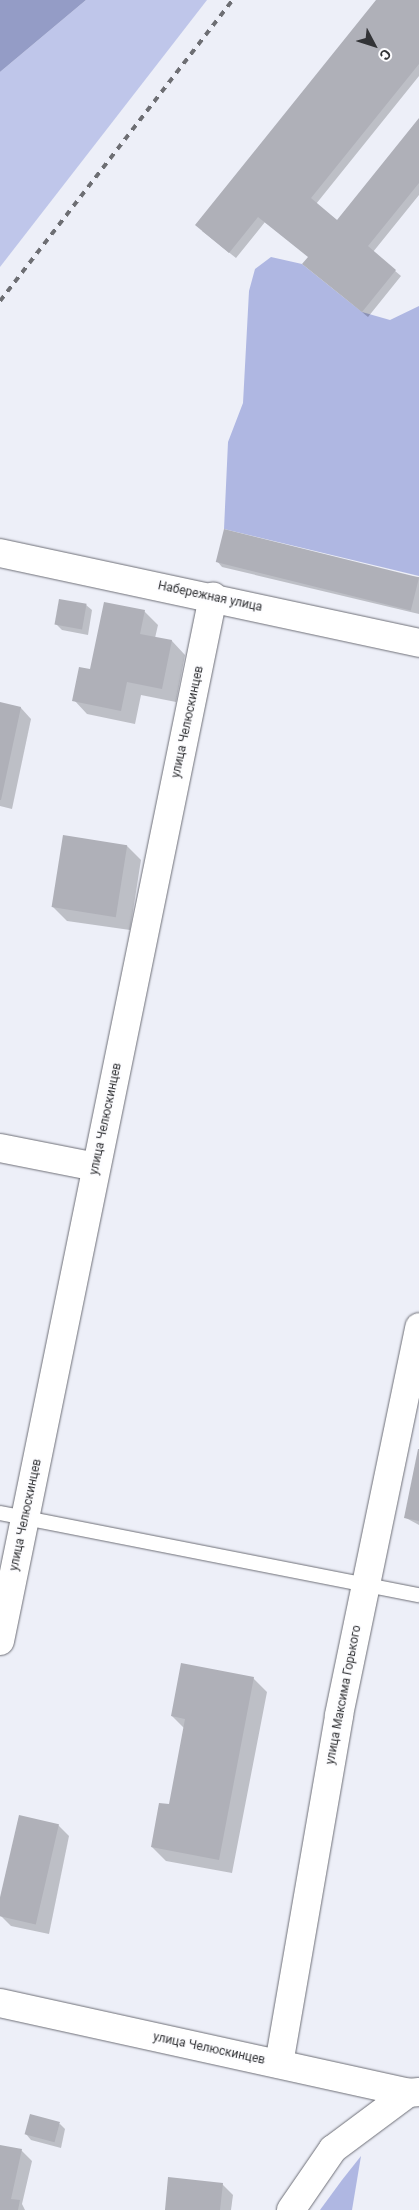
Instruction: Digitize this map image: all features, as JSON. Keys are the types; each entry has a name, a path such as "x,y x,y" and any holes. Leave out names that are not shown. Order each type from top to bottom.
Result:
{"street":[{"name":"Набережная улица","path":"0,553 214,597 419,643"},
{"name":"улица Челюскинцев","path":"0,1641 13,1516 96,1167 214,597"},
{"path":"0,1148 96,1167"},
{"name":"улица Максима Горького","path":"279,2064 339,1714 419,1327"},
{"name":"улица Челюскинцев","path":"0,2003 413,2092"},
{"path":"291,2210 332,2150 413,2092"}],"lane":[{"path":"13,1516 419,1595"}],"shaded area":[{"path":"0,0 86,0 0,72"},
{"path":"86,0 207,0 0,267 0,72"},
{"path":"271,257 302,264 362,312 390,320 419,306 419,576 224,529 228,442 243,403 249,291 255,269"},
{"path":"361,2156 352,2210 320,2210 342,2180"}],"building":[{"path":"376,0 419,0 419,64 311,198 337,220 419,118 419,183 368,246 396,270 362,312 302,264 308,257 258,217 229,253 195,225"},
{"path":"224,529 419,578 411,611 216,562"},
{"path":"59,599 87,604 82,629 54,625"},
{"path":"104,602 145,610 140,634 172,640 162,689 127,682 121,711 72,701 79,667 90,669"},
{"path":"0,702 21,707 1,800 0,800"},
{"path":"63,835 127,845 116,917 52,907"},
{"path":"419,1449 419,1521 404,1518"},
{"path":"181,1663 254,1677 219,1860 151,1847 159,1803 169,1804 185,1719 171,1716"},
{"path":"19,1815 59,1824 36,1925 0,1916 0,1897"},
{"path":"30,2114 60,2122 55,2142 25,2134"},
{"path":"0,2145 22,2149 11,2199 20,2200 18,2210 0,2210"},
{"path":"168,2177 223,2183 220,2210 165,2210"}],"railway":[{"path":"0,301 233,0"}]}
